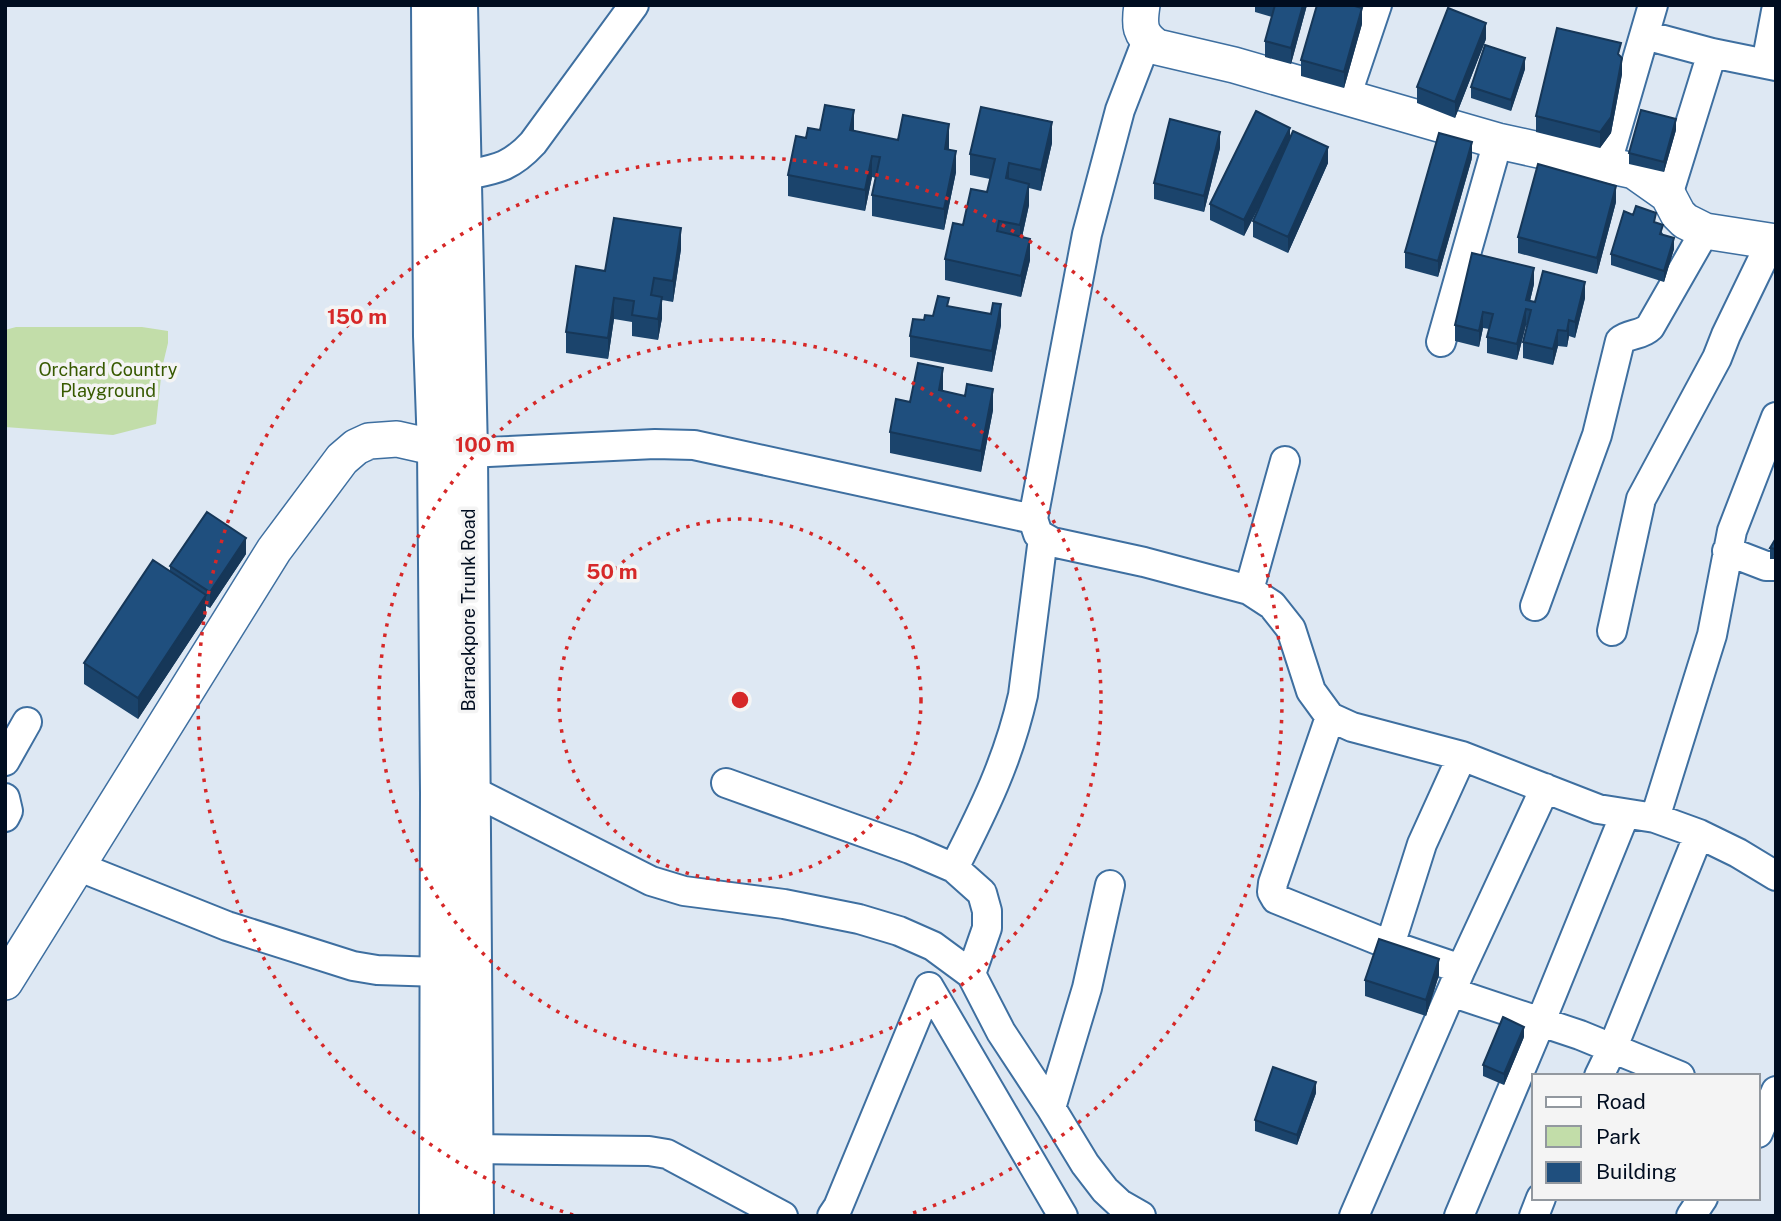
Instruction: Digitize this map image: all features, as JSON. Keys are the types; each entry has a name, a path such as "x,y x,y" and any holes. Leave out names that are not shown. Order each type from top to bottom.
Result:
{"main road":[{"name":"Barrackpore Trunk Road","path":"431,5 433,336 453,451 471,790 474,1216"},
{"name":"Barrackpore Trunk Road","path":"439,1216 441,972 462,177 458,5"}],"street":[{"path":"462,177 502,167 518,159 533,143 634,5"},
{"path":"1142,5 1140,22 1147,40 1157,47 1234,65 1498,141 1634,171 1668,195 1685,221 1705,232 1774,242 1717,358 1642,499 1612,631"},
{"path":"1346,97 1377,5"},
{"path":"1606,166 1653,5"},
{"path":"1645,35 1771,65 1776,11"},
{"path":"954,868 995,786 1018,718 1023,695 1038,529 1087,234 1120,110 1147,40"},
{"path":"1668,195 1712,53"},
{"path":"1441,342 1498,141"},
{"path":"1535,606 1597,435 1620,341 1625,337 1641,334 1650,327 1705,232"},
{"path":"1655,818 1712,635 1732,531 1776,417"},
{"path":"5,982 274,550 342,459 356,447 369,441 397,439 453,451 694,445 1038,529 1249,590 1272,605 1291,629 1311,691 1330,717 1352,727 1462,756 1598,809 1655,818 1699,834 1776,876"},
{"path":"1249,590 1285,461"},
{"path":"1727,551 1766,566 1776,566"},
{"path":"1330,717 1272,892 1276,899 1390,945 1456,981 1541,1021 1613,1047 1675,1074"},
{"path":"5,761 27,722"},
{"path":"1390,945 1422,844 1462,756"},
{"path":"726,783 910,849 954,868 982,893 987,911 987,928 971,974"},
{"path":"1354,1216 1456,981 1545,788"},
{"path":"471,790 651,881 684,891 784,904 859,919 899,931 933,946 971,974 1000,1032 1085,1164 1120,1204 1141,1216"},
{"path":"5,798 8,811 5,817"},
{"path":"1459,1216 1625,814"},
{"path":"1600,1074 1699,834"},
{"path":"77,866 227,926 353,967 441,972"},
{"path":"1051,1108 1087,988 1110,885"},
{"path":"832,1216 929,987 1062,1216"},
{"path":"1760,1128 1776,1091"},
{"path":"474,1149 649,1151 667,1154 783,1216"},
{"path":"1690,1216 1702,1200"}],"green space":[{"name":"Orchard Country Playground","path":"16,327 142,327 168,331 156,424 113,435 5,427 5,330"}],"building":[{"path":"1275,5 1303,5 1291,48 1265,41"},
{"path":"1317,5 1351,5 1362,8 1344,72 1301,60"},
{"path":"1448,8 1486,23 1455,102 1417,87"},
{"path":"1557,28 1621,43 1618,54 1622,58 1611,117 1600,132 1536,116"},
{"path":"1485,45 1525,58 1511,100 1471,87"},
{"path":"825,105 854,110 850,130 898,140 903,115 949,124 945,149 956,151 944,209 872,195 880,157 872,156 865,190 788,175 796,136 806,138 808,128 820,130"},
{"path":"981,107 1052,122 1041,170 1009,163 1006,178 1029,184 1020,225 999,221 997,231 1030,239 1021,276 945,259 953,223 963,225 971,189 987,192 995,159 970,154"},
{"path":"1641,110 1676,119 1664,162 1629,153"},
{"path":"1256,111 1290,128 1244,220 1210,204"},
{"path":"1170,119 1220,132 1204,196 1154,183"},
{"path":"1293,131 1328,147 1288,237 1253,221"},
{"path":"1439,133 1472,142 1438,261 1405,252"},
{"path":"1538,164 1616,186 1597,258 1518,237"},
{"path":"1636,206 1656,213 1654,222 1663,225 1660,234 1674,238 1664,271 1611,254 1624,211 1633,215"},
{"path":"614,218 681,228 673,281 654,278 651,295 662,297 658,319 632,315 634,301 614,298 608,338 566,332 576,266 605,271"},
{"path":"1472,253 1534,268 1526,300 1535,302 1543,271 1585,282 1575,322 1569,320 1567,331 1558,330 1553,349 1523,342 1531,310 1526,309 1517,344 1487,337 1493,314 1483,312 1479,331 1455,325"},
{"path":"938,296 949,298 947,306 991,314 993,303 1001,304 992,351 910,336 913,319 924,320 925,315 933,316"},
{"path":"918,363 943,368 939,390 965,396 967,384 993,389 981,451 890,432 896,399 910,402"},
{"path":"207,512 246,538 210,592 170,566"},
{"path":"1776,538 1776,549 1770,548"},
{"path":"153,560 206,595 138,698 84,663"},
{"path":"1379,939 1439,959 1426,1000 1365,980"},
{"path":"1503,1017 1524,1027 1504,1074 1483,1065"},
{"path":"1273,1067 1316,1082 1297,1135 1255,1120"}]}
